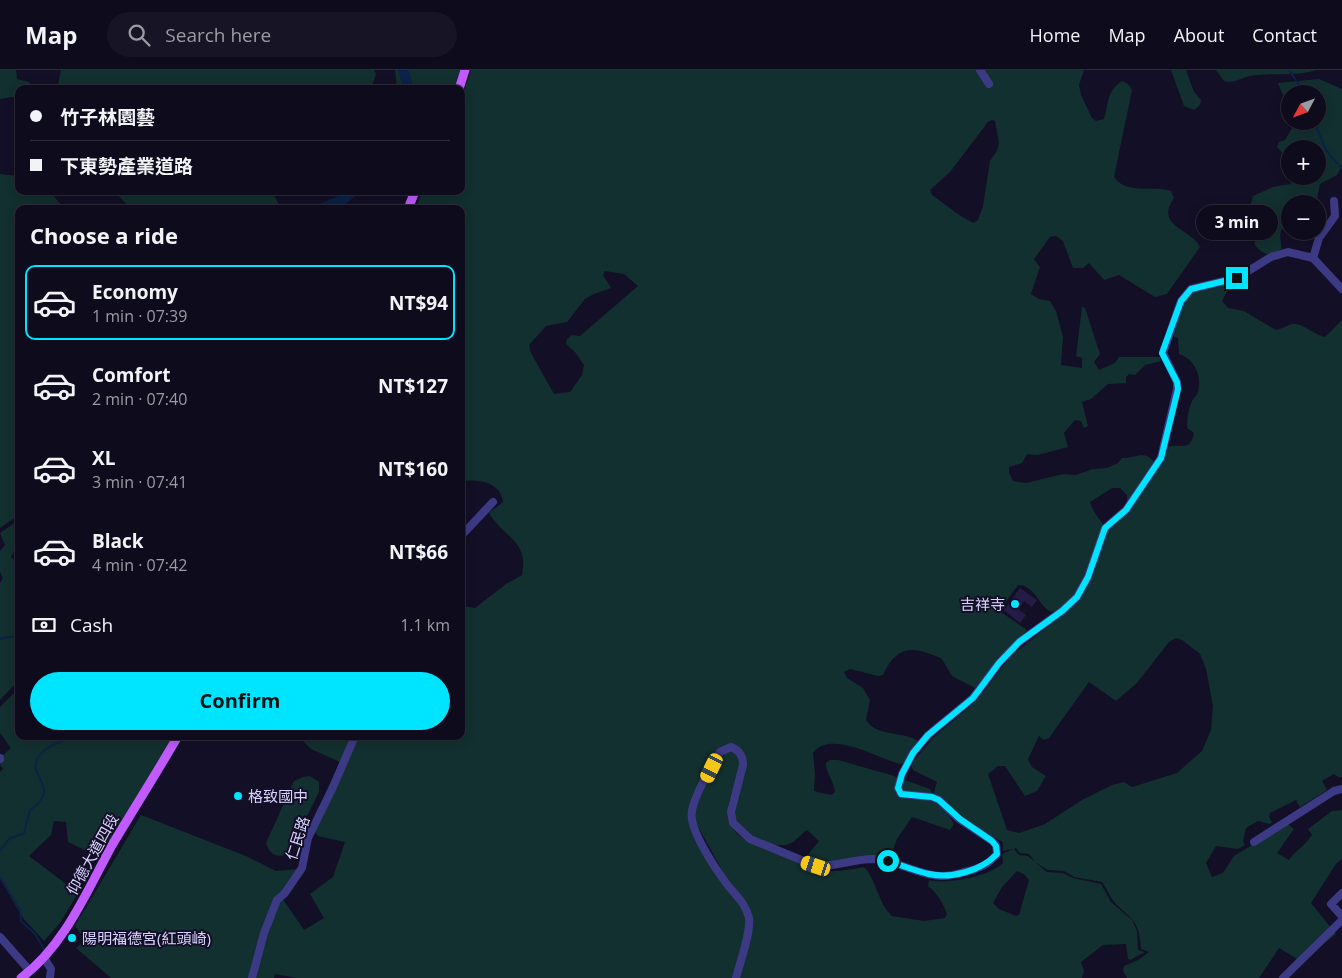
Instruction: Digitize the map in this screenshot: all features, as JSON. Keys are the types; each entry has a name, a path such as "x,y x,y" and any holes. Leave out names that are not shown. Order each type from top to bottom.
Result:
{"main road":[{"path":"460,85 465,70"},
{"name":"仰德大道四段","path":"21,978 44,958 60,937 176,740"}],"street":[{"path":"980,70 989,84"},
{"path":"1313,258 1319,238 1335,216 1334,201"},
{"path":"736,978 749,918 737,894 726,883 696,833 691,811 720,752 731,747 738,751 742,757 743,765 731,816 736,828 750,839 816,866 873,859 888,861 928,874 943,876 980,868 997,854 996,846 992,841 960,819 939,800 932,797 901,794 899,792 899,784 913,753 928,735 973,698 999,663 1019,642 1069,606 1077,597 1088,577 1105,528 1126,510 1161,458 1178,389 1177,382 1162,353 1181,301 1191,289 1237,278 1272,257 1288,252 1313,258 1342,289"},
{"path":"465,532 493,502"},
{"name":"仁民路","path":"252,978 264,933 277,900 285,893 302,868 308,838 353,740"},
{"path":"1254,842 1334,791 1342,789"},
{"path":"1342,893 1331,904 1342,916"},
{"path":"1283,978 1342,920"},
{"path":"0,937 30,971"},
{"path":"44,958 51,969 50,978"}],"green space":[{"path":"0,70 16,70 17,79 29,82 31,85 15,85 15,98 0,99"},
{"path":"61,70 374,70 376,74 372,85 58,85"},
{"path":"395,70 460,70 455,85 397,85"},
{"path":"471,70 1084,70 1079,85 1081,95 1092,118 1096,121 1104,119 1109,98 1117,85 1122,81 1128,84 1132,90 1114,177 1119,183 1133,188 1171,191 1174,198 1168,215 1171,221 1189,235 1200,247 1167,294 1155,297 1119,275 1104,280 1089,263 1083,268 1073,268 1063,241 1056,236 1050,237 1034,259 1040,267 1031,294 1039,299 1050,301 1056,311 1063,337 1061,365 1082,368 1082,358 1076,356 1082,307 1085,308 1100,354 1094,362 1099,370 1115,363 1119,357 1160,357 1161,361 1145,365 1135,375 1129,374 1126,377 1126,383 1108,384 1091,399 1082,402 1088,426 1084,428 1081,421 1075,420 1064,433 1068,447 1038,455 1027,454 1022,463 1009,467 1009,473 1013,481 1026,483 1063,474 1076,475 1093,469 1107,468 1118,463 1122,458 1140,455 1148,456 1155,463 1127,503 1127,495 1120,488 1112,488 1090,502 1094,512 1104,526 1091,563 1075,594 1058,611 1052,612 1047,609 1031,590 1025,586 1018,585 1004,604 1001,612 1027,630 975,688 952,676 942,659 915,650 908,650 894,658 883,675 878,676 850,669 844,672 847,678 863,688 870,700 866,720 871,726 884,732 913,738 919,742 904,763 900,764 842,745 831,744 821,746 813,753 814,791 831,795 835,792 826,766 826,763 830,760 838,760 891,775 930,789 935,799 954,824 950,830 912,817 897,839 892,853 884,858 826,864 808,860 806,857 819,841 807,830 789,844 775,845 758,840 743,830 738,824 735,818 734,805 742,753 723,747 690,821 736,895 746,917 746,929 733,978 296,978 275,974 274,978 111,978 76,948 82,943 83,937 75,926 141,815 246,856 276,871 297,869 303,872 282,898 304,930 324,918 310,894 333,877 345,842 318,836 314,831 317,812 340,762 311,749 302,740 465,740 465,607 475,608 506,584 522,575 523,563 519,547 489,513 503,502 498,490 481,481 465,481 465,205 417,205 421,195 465,195 465,87","holes":["995,121 999,143 997,151 990,161 983,206 978,220 974,223 962,217 932,195 930,190 950,172 988,122","605,271 624,274 638,286 580,336 572,335 567,339 566,344 575,352 584,365 582,375 570,392 554,394 531,353 529,345 546,326 567,322 585,299 611,288 603,275"]},
{"path":"1171,70 1186,70 1194,92 1201,100 1200,105 1194,110 1184,106"},
{"path":"1216,70 1317,70 1250,76 1231,82 1224,81"},
{"path":"1319,79 1342,89 1342,165 1337,175 1326,181 1326,140 1285,140 1291,130 1326,130 1326,85 1281,85 1281,90 1278,83"},
{"path":"1281,141 1281,152 1277,147"},
{"path":"0,174 15,176 15,195 53,195 61,205 15,205 15,518 0,528"},
{"path":"1320,185 1318,195 1281,195 1281,249 1267,254 1255,245 1254,236 1244,230 1253,196 1273,187"},
{"path":"118,195 274,195 279,205 127,205"},
{"path":"1232,282 1222,301 1228,308 1244,311 1276,330 1295,324 1325,337 1342,320 1342,777 1334,774 1322,781 1327,790 1300,807 1296,800 1270,813 1269,817 1272,822 1270,824 1258,821 1246,828 1243,841 1245,845 1238,849 1216,846 1206,863 1212,877 1223,873 1234,856 1285,822 1294,829 1277,853 1289,860 1312,835 1308,829 1332,811 1342,810 1342,859 1336,864 1311,903 1336,934 1302,962 1279,948 1259,978 1127,978 1123,971 1124,966 1138,960 1149,952 1141,949 1137,926 1131,918 1115,903 1102,882 1074,877 1064,871 1048,870 1035,862 1047,872 1063,873 1073,878 1101,884 1111,902 1132,920 1137,931 1138,950 1145,952 1130,960 1128,959 1126,944 1103,945 1081,962 1084,971 1082,978 738,978 751,918 739,893 728,881 694,819 694,810 722,752 731,749 740,757 741,765 732,793 728,816 733,829 744,839 780,852 813,869 835,871 864,867 872,879 883,905 892,916 924,921 945,918 947,914 942,902 928,886 929,880 957,880 989,872 1003,863 1002,854 1013,849 1003,851 1003,842 987,834 937,798 934,792 937,782 913,770 911,764 933,738 976,701 1010,657 1073,606 1079,599 1108,530 1114,523 1128,514 1170,446 1186,446 1191,442 1194,433 1187,428 1188,418 1192,401 1198,392 1198,374 1193,364 1185,356 1179,354 1178,338 1174,337 1173,334 1185,299 1193,291 1202,287","holes":["1176,638 1182,640 1200,654 1206,669 1213,706 1211,730 1202,751 1177,773 1132,787 1124,782 1112,785 1082,800 1045,824 1019,833 1007,830 988,774 998,766 1005,766 1025,796 1037,791 1046,776 1032,767 1028,759 1039,736 1044,740 1049,738 1089,682 1116,701 1137,683 1169,642","1016,848 1020,853 1029,854 1035,862 1028,856 1019,855 1014,849","1017,871 1024,874 1029,880 1019,915 1016,916 999,909 993,903 1002,887"]},
{"path":"15,523 15,550 11,557 15,560 15,684 0,700 0,583 3,578 0,572 0,551 5,545 0,533"},
{"path":"15,692 15,740 172,740 99,857 68,842 66,822 54,821 51,835 29,856 78,893 60,923 44,941 23,918 0,879 0,772 3,769 0,765 0,758 11,748 0,733 0,707"},
{"path":"310,776 319,782 319,792 288,854 280,856 274,854 269,850 266,843 294,781"}],"building":[{"name":"吉祥寺","path":"1020,588 1037,600 1032,607 1024,601 1018,609 1026,615 1020,623 1004,610"}],"waterway":[{"path":"403,70 408,85"},
{"path":"1289,70 1299,85"},
{"path":"1318,130 1326,150 1342,169"},
{"path":"330,205 348,195"},
{"path":"0,639 15,637"},
{"path":"0,851 9,839 24,833 30,810 40,802 44,795 44,788 36,770 39,756 50,747 65,740"},
{"path":"0,877 20,910 21,921 35,934 44,949"}],"place":[{"name":"吉祥寺","path":"1015,604"},
{"name":"格致國中","path":"238,796"},
{"name":"陽明福德宮(紅頭崎)","path":"72,938"}],"route":[{"path":"888,861 928,874 943,876 980,868 997,854 996,846 988,837 971,828 939,800 932,797 904,796 901,794 898,788 902,774 913,753 928,735 973,698 999,663 1019,642 1069,606 1077,597 1088,577 1105,528 1126,510 1161,458 1178,389 1174,375 1162,353 1181,301 1191,289 1237,278"}]}
